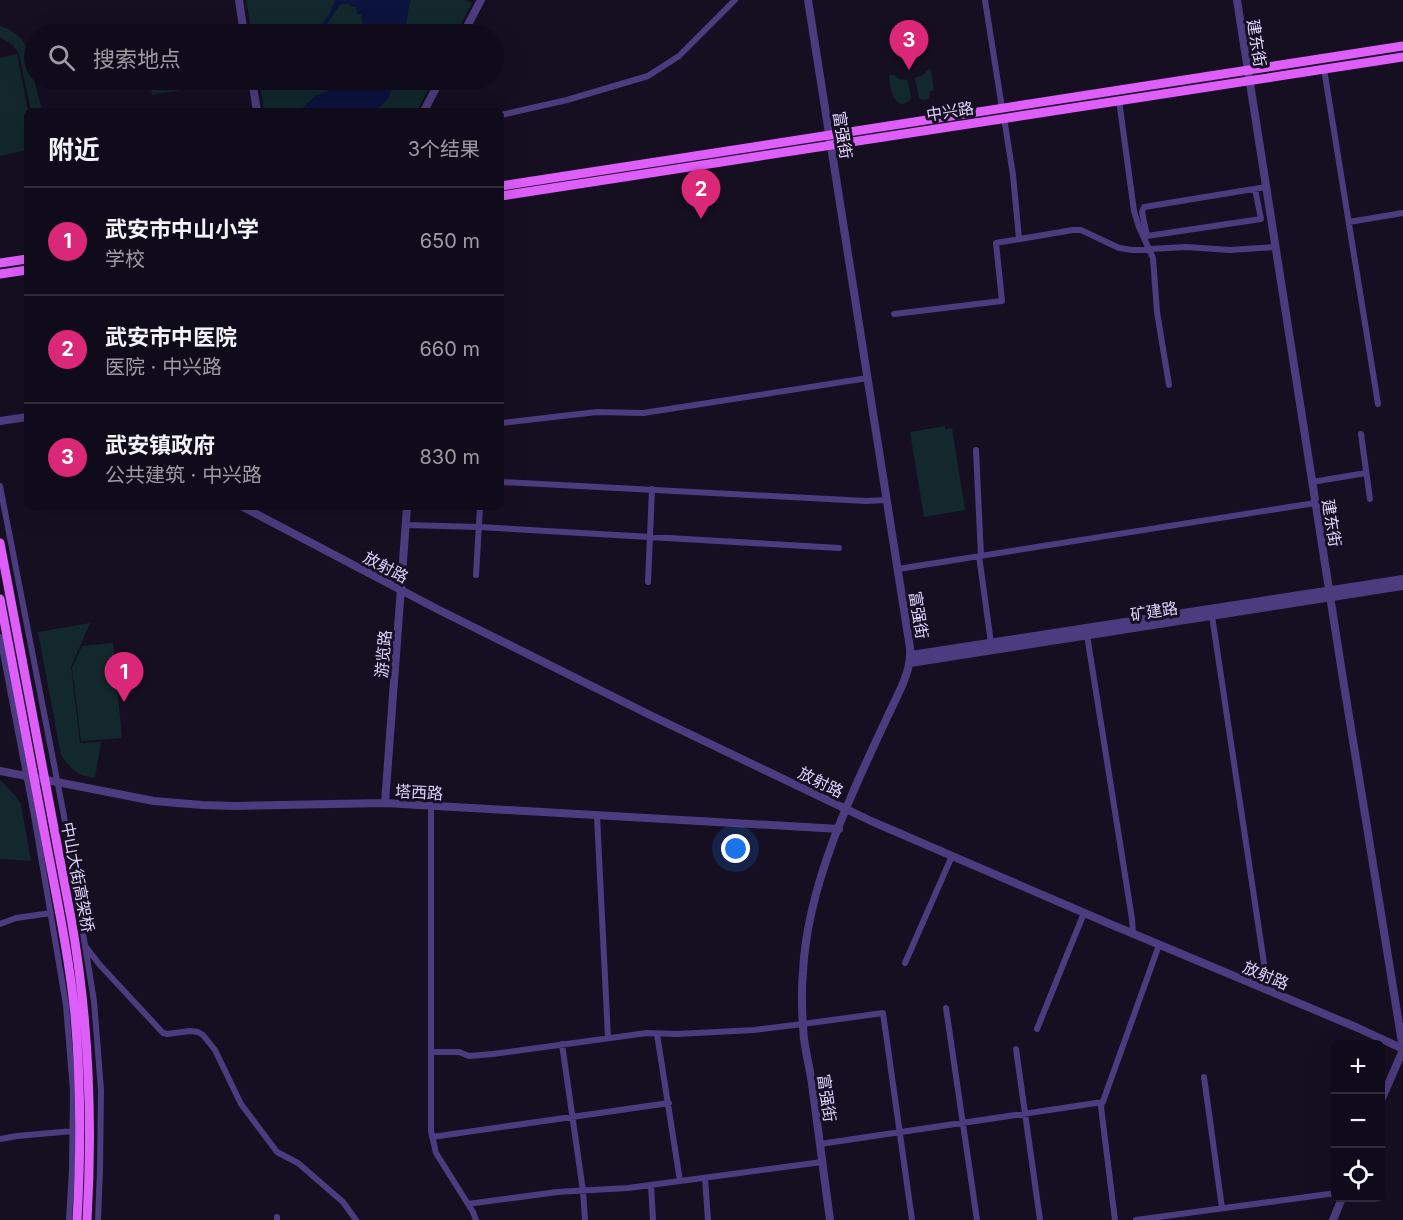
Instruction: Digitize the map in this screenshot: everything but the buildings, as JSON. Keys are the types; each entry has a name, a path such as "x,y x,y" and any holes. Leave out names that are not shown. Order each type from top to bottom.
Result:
{"main road":[{"name":"中兴路","path":"504,186 1004,118 1119,100 1403,46"},
{"name":"中兴路","path":"504,195 1002,108 1248,75 1324,69 1403,57"},
{"path":"0,264 24,260"},
{"path":"0,274 24,270"},
{"name":"中山大街高架桥","path":"0,543 81,978 91,1116 87,1220"},
{"name":"中山大街高架桥","path":"0,599 61,920 70,980 77,1043 80,1116 77,1220"}],"street":[{"path":"239,0 243,24"},
{"path":"468,24 481,0"},
{"path":"504,114 567,100 648,76 679,56 735,0"},
{"name":"富强街","path":"808,0 898,569 910,659 901,687 846,809 820,882 808,926 802,970 804,1038 830,1220"},
{"path":"985,0 1002,108"},
{"name":"建东街","path":"1237,0 1329,594 1403,1049"},
{"path":"1324,69 1378,404"},
{"path":"254,90 257,108"},
{"path":"426,108 435,90"},
{"path":"1119,100 1134,211 1154,264 1157,312 1169,385"},
{"path":"1004,118 1013,175 1019,239"},
{"path":"1255,189 1261,219 1147,236 1142,212 1144,207 1266,187"},
{"path":"1348,222 1403,213"},
{"path":"894,314 1002,301 996,243 1081,230 1119,248 1132,250 1186,247 1230,250 1275,247"},
{"path":"504,423 597,412 643,413 868,378"},
{"path":"0,421 24,417"},
{"path":"1360,434 1370,499"},
{"path":"976,450 980,556 991,643"},
{"path":"1312,482 1366,473"},
{"path":"504,482 866,501 887,500"},
{"path":"0,486 57,782 94,1001 101,1090 98,1220"},
{"path":"648,582 652,489"},
{"path":"898,569 1315,503"},
{"name":"放射路","path":"249,510 652,716 846,809 1403,1049"},
{"name":"游览路","path":"385,803 407,510"},
{"path":"476,575 480,510"},
{"path":"406,525 479,527 839,548"},
{"name":"矿建路","path":"910,659 1212,616 1403,579"},
{"name":"矿建路","path":"910,659 991,643 1329,594 1403,586"},
{"path":"1212,616 1265,969 1266,990"},
{"path":"1087,635 1133,934"},
{"path":"0,637 27,776 68,1025 72,1091 69,1220"},
{"name":"塔西路","path":"0,771 154,801 202,805 385,803 839,829"},
{"path":"431,806 432,1137 436,1153 476,1220"},
{"path":"597,816 608,1038"},
{"path":"905,963 952,856"},
{"path":"0,924 16,918 51,913"},
{"path":"1037,1029 1084,913"},
{"path":"1115,1220 1101,1114 1103,1102 1159,945"},
{"path":"86,946 99,964 163,1032 167,1034 190,1031 203,1035 215,1050 241,1104 277,1152 298,1163 344,1202 356,1220"},
{"path":"946,1008 977,1220"},
{"path":"431,1052 459,1052 469,1056 647,1033 677,1034 754,1030 883,1013 912,1220"},
{"path":"657,1034 680,1181"},
{"path":"562,1044 585,1220"},
{"path":"1016,1049 1040,1220"},
{"path":"1384,1094 1403,1049"},
{"path":"1204,1077 1222,1208"},
{"path":"820,1144 1103,1102"},
{"path":"432,1137 669,1103"},
{"path":"0,1139 72,1131"},
{"path":"468,1204 556,1192 651,1185 822,1162"},
{"path":"705,1178 708,1220"},
{"path":"651,1185 653,1220"},
{"path":"1136,1220 1185,1216 1222,1208 1331,1194"},
{"path":"1333,1220 1340,1202"}],"green space":[{"path":"246,0 466,0 472,3 461,24 250,24"},
{"path":"0,26 16,34 24,43 24,78 19,54 13,45 0,37"},
{"path":"17,54 27,108 24,108 24,151 0,156 0,58"},
{"path":"929,69 934,90 930,92 929,99 922,100 919,98 915,78 923,75"},
{"path":"890,75 907,80 911,98 906,103 897,102 893,97"},
{"path":"27,90 37,90 41,108 30,108"},
{"path":"151,90 182,90 152,95"},
{"path":"261,90 428,90 419,108 264,108"},
{"path":"945,426 945,429 952,428 965,510 924,517 910,432"},
{"path":"90,623 71,667 80,743 101,742 95,778 75,771 61,755 38,632"},
{"path":"113,643 122,738 81,741 72,668 82,646"},
{"path":"0,780 21,804 31,861 0,859"}],"shaded area":[{"path":"335,0 411,0 406,24 363,24 361,14 357,14 356,7 347,3 340,5 327,24 322,24"},
{"path":"330,90 391,90 388,99 379,108 303,108 315,96"}],"place":[{"name":"武安镇政府","path":"909,70"},
{"name":"武安市中医院","path":"701,219"},
{"name":"武安市中山小学","path":"124,702"}]}
